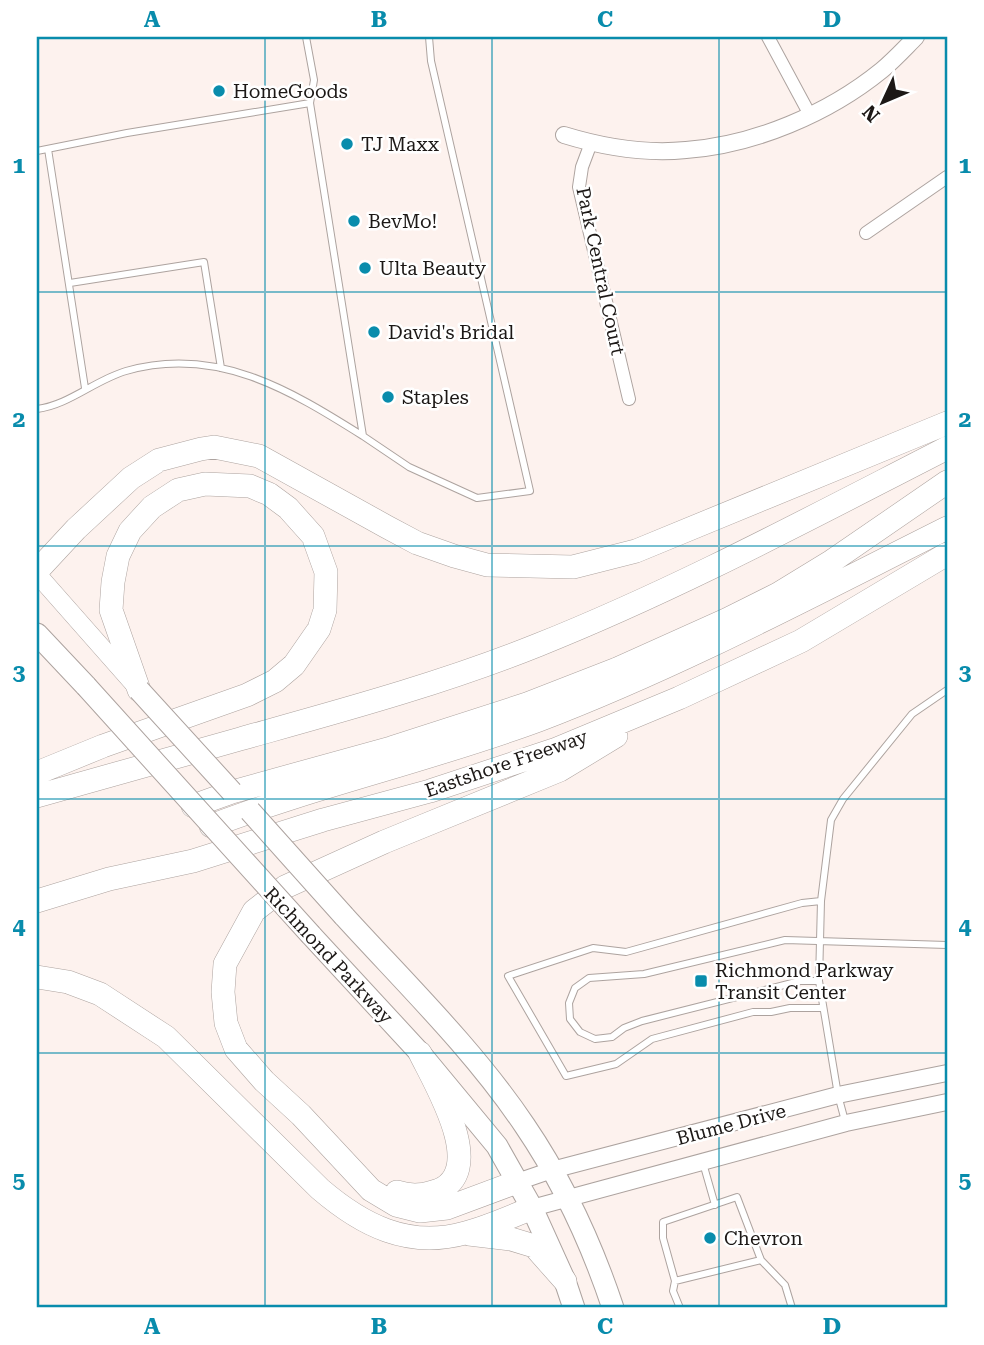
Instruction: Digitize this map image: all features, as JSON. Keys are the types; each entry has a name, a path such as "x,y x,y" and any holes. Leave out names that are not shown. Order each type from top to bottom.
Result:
{"highway":[{"path":"37,573 76,529 131,478 159,460 201,449 214,447 259,456 387,527 454,556 487,565 573,567 636,551 947,423"},
{"path":"37,796 346,710 421,687 536,646 638,603 947,448"},
{"path":"211,826 396,757 617,669 726,620 778,594 832,561 947,482"},
{"path":"37,773 103,746 247,695 275,681 294,665 319,629 325,610 327,572 313,536 288,508 269,494 250,486 205,484 178,490 152,507 130,531 118,556 111,610 139,690"},
{"path":"193,806 232,792 396,757 539,720 629,684 947,528"},
{"name":"Eastshore Freeway","path":"37,901 109,879 193,861 323,820 430,791 554,750 678,698 801,640 947,554"},
{"name":"Richmond Parkway","path":"37,634 420,1053 497,1146 532,1208 565,1281 574,1308"},
{"name":"Richmond Parkway","path":"139,690 454,1038 496,1088 525,1126 567,1197 613,1308"},
{"path":"517,1182 447,1208 420,1211 396,1205 371,1191 236,1049 226,1023 223,992 225,964 234,943 254,911 285,887 384,842 560,770 678,698"},
{"path":"37,978 68,982 100,994 166,1037 296,1166 346,1212 368,1224 409,1237 449,1237 532,1208"},
{"path":"357,1174 400,1194 421,1196 444,1188 457,1172 460,1151 452,1116 420,1053"},
{"path":"466,1233 511,1239 534,1246 565,1281"}],"main road":[{"path":"37,573 139,690"}],"street":[{"path":"768,37 810,115"},
{"path":"564,135 591,143 645,151 686,150 727,144 771,131 810,115 845,96 882,70 916,37"},
{"name":"Park Central Court","path":"591,143 582,167 579,187 629,399"},
{"path":"866,233 947,177"},
{"name":"Blume Drive","path":"517,1182 552,1170 838,1095 947,1073"},
{"name":"Blume Drive","path":"532,1208 846,1123 947,1102"}],"lane":[{"path":"306,37 313,80 310,103 363,436"},
{"path":"37,409 65,400 85,388 125,371 186,364 221,368 267,381 363,436 409,467 477,498 530,491 431,61 429,37"},
{"path":"37,151 127,133 310,103"},
{"path":"48,149 85,388"},
{"path":"70,284 204,262 221,368"},
{"path":"846,1123 838,1095 819,981 818,941 831,820 844,799 912,714 947,690"},
{"path":"821,901 626,952 593,948 508,976 566,1076 615,1064 652,1039 753,1012 822,1008"},
{"path":"819,981 800,981 642,1021 624,1028 612,1037 596,1039 580,1032 570,1019 569,1003 572,995 576,988 589,978 644,974 785,940 947,945"},
{"path":"702,1161 715,1205"},
{"path":"680,1308 673,1291 675,1281 663,1238 663,1222 737,1197 761,1261 785,1285 792,1308"},
{"path":"675,1281 761,1261"}],"place":[{"name":"HomeGoods","path":"219,91"},
{"name":"TJ Maxx","path":"347,144"},
{"name":"BevMo!","path":"354,221"},
{"name":"Ulta Beauty","path":"365,268"},
{"name":"David's Bridal","path":"374,332"},
{"name":"Staples","path":"388,397"},
{"name":"Richmond Parkway Transit Center","path":"701,981"},
{"name":"Chevron","path":"710,1238"}]}
